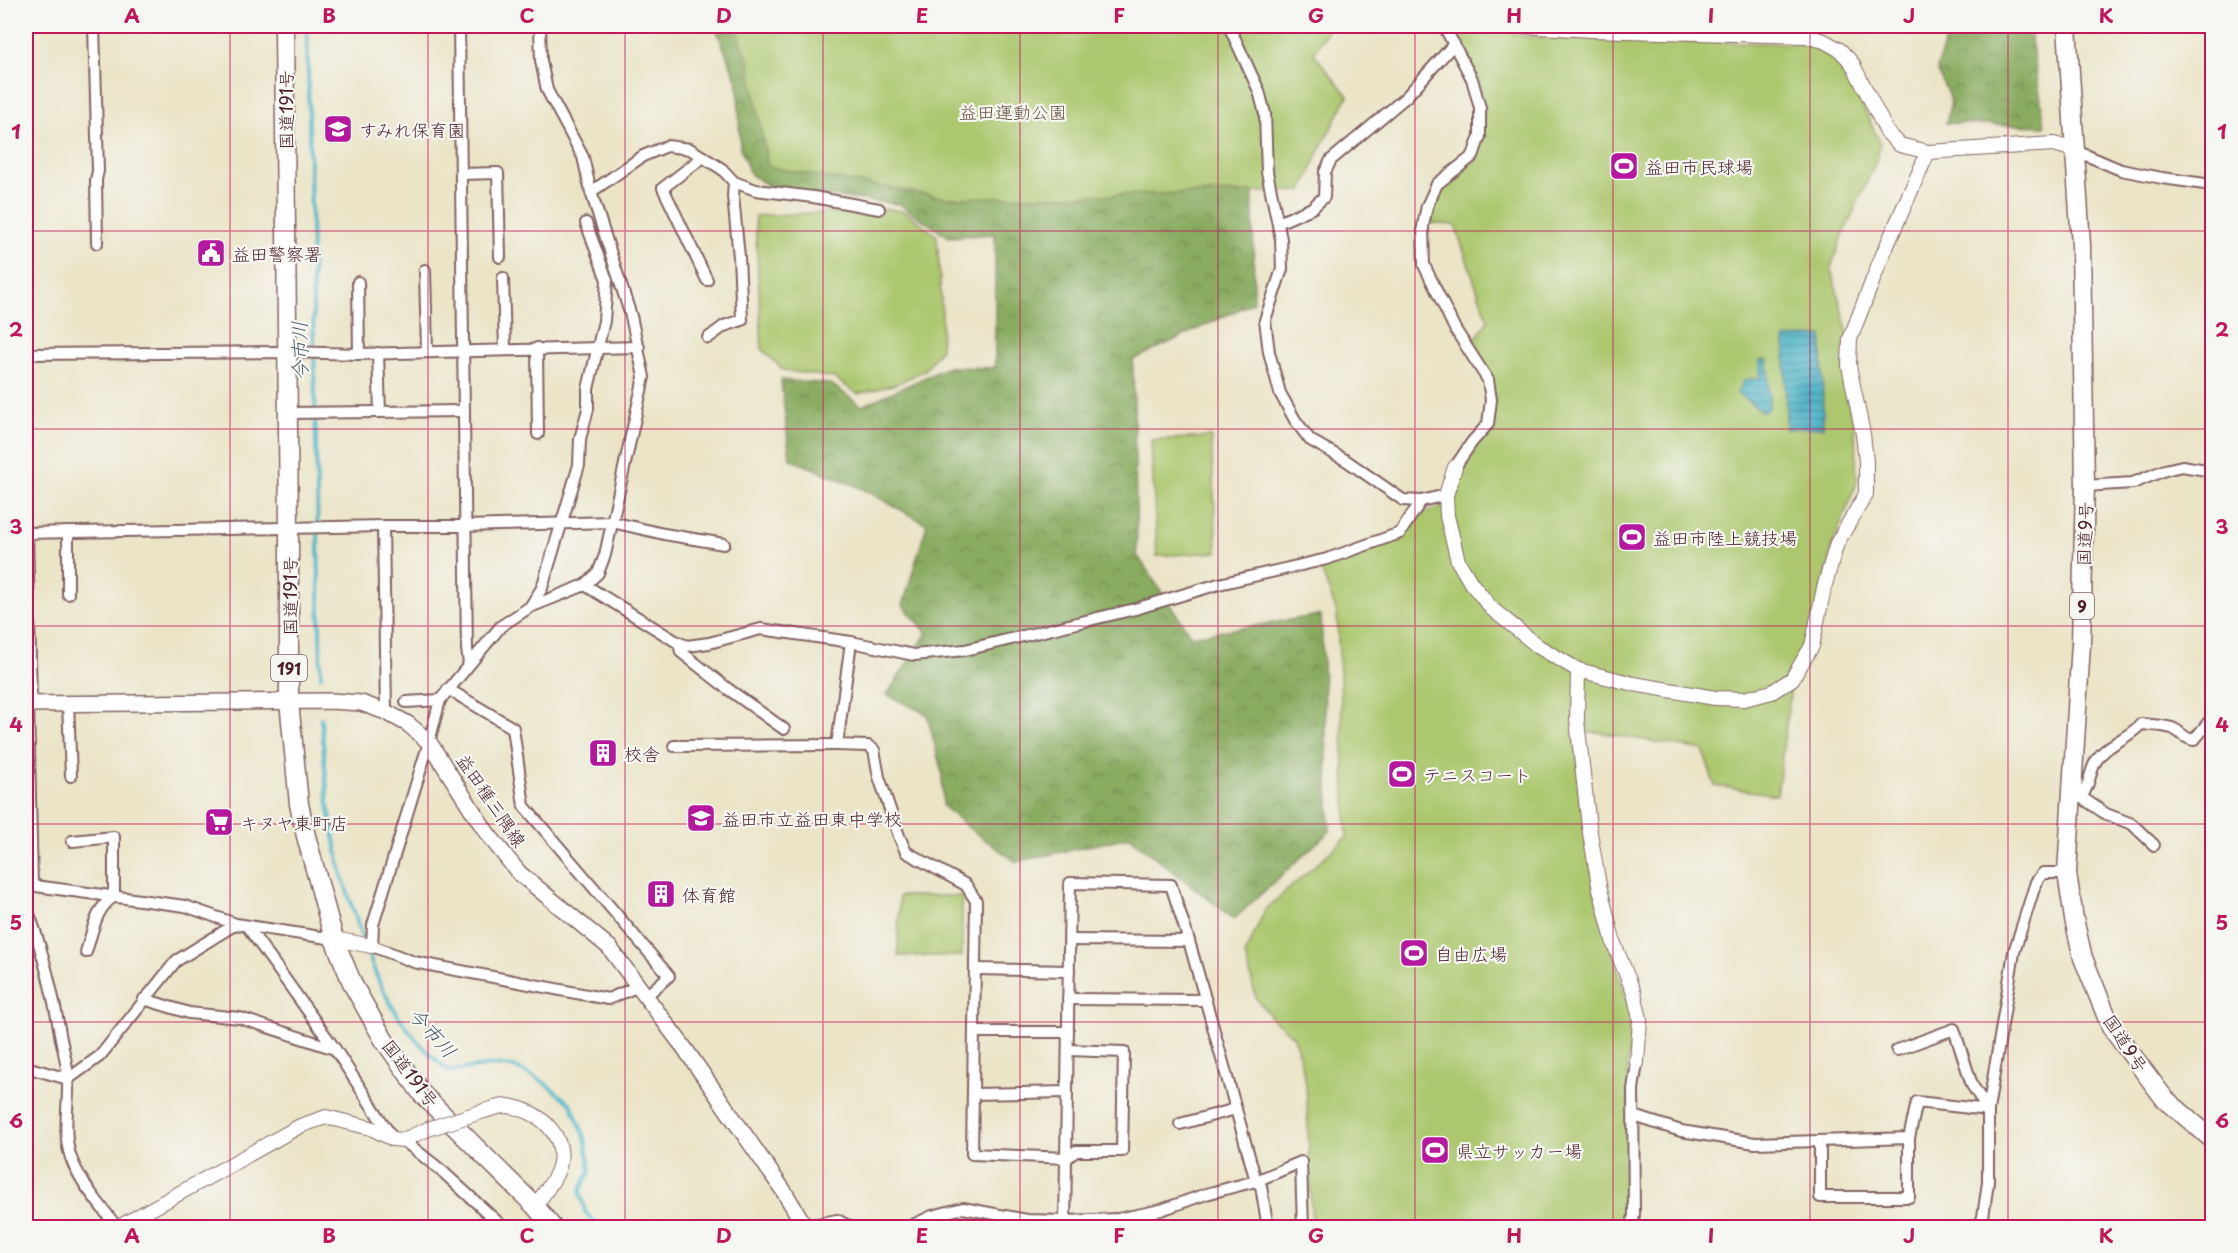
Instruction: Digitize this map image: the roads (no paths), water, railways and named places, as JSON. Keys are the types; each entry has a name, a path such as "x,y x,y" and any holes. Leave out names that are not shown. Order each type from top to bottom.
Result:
{"highway":[{"name":"国道191号","path":"284,26 290,528 289,701 299,804 334,939 352,985 384,1040 422,1094 535,1206 553,1227"},
{"name":"国道9号","path":"2067,26 2081,245 2085,486 2076,798 2067,873 2083,958 2110,1027 2164,1098 2212,1139"}],"main road":[{"name":"益田種三隅線","path":"27,704 289,701 361,703 386,712 408,724 429,742 487,833 519,873 609,947 643,991 783,1190 806,1227"}],"street":[{"path":"94,26 98,171 96,180 97,243"},
{"path":"459,26 465,526 469,664"},
{"path":"372,946 373,926 440,700 501,626 530,607 585,585 598,573 612,522 644,377 639,347 591,192 583,157 547,90 542,61 540,26"},
{"path":"1229,26 1259,91 1265,114 1267,172 1281,239 1282,269 1265,320 1269,352 1280,393 1295,420 1310,440 1347,461 1403,500 1421,501 1446,495"},
{"path":"1444,26 1472,79 1480,108 1480,136 1473,156 1437,184 1427,206 1423,226 1424,265 1455,329 1488,380 1491,400 1488,424 1455,467 1446,495 1451,535 1458,561 1471,583 1492,609 1539,647 1578,670 1634,684 1715,698 1744,699 1772,692 1792,679 1803,663 1812,646 1824,588 1837,543 1866,494 1866,460 1850,366 1850,339 1881,259 1928,152"},
{"path":"1522,26 1787,35 1815,39 1840,50 1852,63 1887,132 1900,145 1928,152 2054,144 2121,170 2212,185"},
{"path":"1278,223 1312,208 1324,197 1325,171 1331,160 1406,97 1454,44"},
{"path":"591,192 643,156 667,146 690,149 722,169 734,182 756,190 879,209"},
{"path":"703,157 663,188 707,280"},
{"path":"460,174 498,173 500,257"},
{"path":"708,338 724,326 742,320 733,196 734,182"},
{"path":"530,607 542,588 579,465 580,439 588,410 588,389 604,321 607,280 586,224"},
{"path":"425,270 427,352"},
{"path":"503,278 505,349"},
{"path":"358,282 359,354"},
{"path":"26,354 287,352 359,354 639,347"},
{"path":"537,348 538,434"},
{"path":"378,353 380,412"},
{"path":"287,413 464,411"},
{"path":"2085,486 2133,483 2182,466 2212,471"},
{"path":"585,585 687,646 709,643 761,628 851,642 914,655 965,650 1135,609 1219,584 1327,559 1400,533 1421,501"},
{"path":"448,688 513,728 524,806 669,976 643,991 608,999 414,962 372,946 236,924 184,906 29,885 27,704 31,699 26,532 612,522 724,544"},
{"path":"382,526 386,712"},
{"path":"68,532 69,594"},
{"path":"837,745 851,642"},
{"path":"679,643 681,652 784,729"},
{"path":"1578,670 1577,720 1589,826 1599,885 1614,944 1634,993 1640,1019 1633,1089 1634,1215 1632,1227"},
{"path":"405,702 440,700"},
{"path":"68,703 71,776"},
{"path":"2154,845 2132,824 2106,814 2076,798 2087,789 2095,762 2103,752 2133,734 2141,724 2175,729 2188,740 2194,740 2212,718"},
{"path":"674,746 837,745 868,746 874,750 879,777 906,852 966,885 976,901 972,1154 1067,1158 1076,1151 1122,1151 1124,1052 1068,1050"},
{"path":"72,841 114,837 114,897"},
{"path":"1979,1227 1983,1217 1988,1182 1988,1110 2014,952 2036,882 2043,873 2067,873"},
{"path":"1065,1224 1070,883 1171,885 1256,1180 1261,1186 1268,1227"},
{"path":"86,952 100,910 106,901 114,897"},
{"path":"26,906 48,971 68,1079 65,1124 72,1162 117,1227 300,1126 326,1117 371,1128 398,1140 442,1171 504,1227"},
{"path":"68,1079 100,1056 176,961 236,924"},
{"path":"247,926 398,1140"},
{"path":"1070,940 1189,941"},
{"path":"976,969 1069,971"},
{"path":"144,999 189,1013 240,1018 335,1049"},
{"path":"1068,999 1205,1000"},
{"path":"1897,1050 1954,1029 1972,1085 1988,1110"},
{"path":"974,1032 1068,1032"},
{"path":"26,1067 68,1079"},
{"path":"973,1094 1067,1092"},
{"path":"1820,1141 1820,1197 1910,1197 1909,1138 1917,1102 1988,1110"},
{"path":"398,1140 504,1106 524,1109 542,1119 554,1132 560,1150 558,1169 535,1206"},
{"path":"1180,1124 1236,1109"},
{"path":"1634,1116 1681,1131 1755,1143 1909,1138"},
{"path":"906,1227 932,1216 963,1208 1027,1220 1065,1224 1118,1219 1161,1210 1256,1180 1301,1162 1303,1227"},
{"path":"806,1227 837,1220 852,1227"}],"water":[{"path":"1822,336 1823,427 1786,429 1785,338"},
{"path":"1760,360 1768,360 1769,408 1763,412 1737,393 1744,380 1760,378"}],"waterway":[{"name":"今市川","path":"307,26 321,677"},
{"name":"今市川","path":"321,718 328,804 341,872 363,940"},
{"name":"今市川","path":"366,947 380,983 398,1016 421,1045 449,1071 493,1065 514,1067 542,1081 571,1104 585,1137 590,1171 580,1191 585,1212 601,1228"}],"place":[{"name":"すみれ保育園","path":"338,129"},
{"name":"益田市民球場","path":"1624,166"},
{"name":"益田警察署","path":"211,253"},
{"name":"益田市陸上競技場","path":"1632,537"},
{"name":"校舎","path":"603,753"},
{"name":"テニスコート","path":"1402,774"},
{"name":"益田市立益田東中学校","path":"701,818"},
{"name":"キヌヤ東町店","path":"219,822"},
{"name":"体育館","path":"661,894"},
{"name":"自由広場","path":"1414,953"},
{"name":"県立サッカー場","path":"1435,1150"}],"park label":[{"name":"益田運動公園","path":"1013,111"}]}
